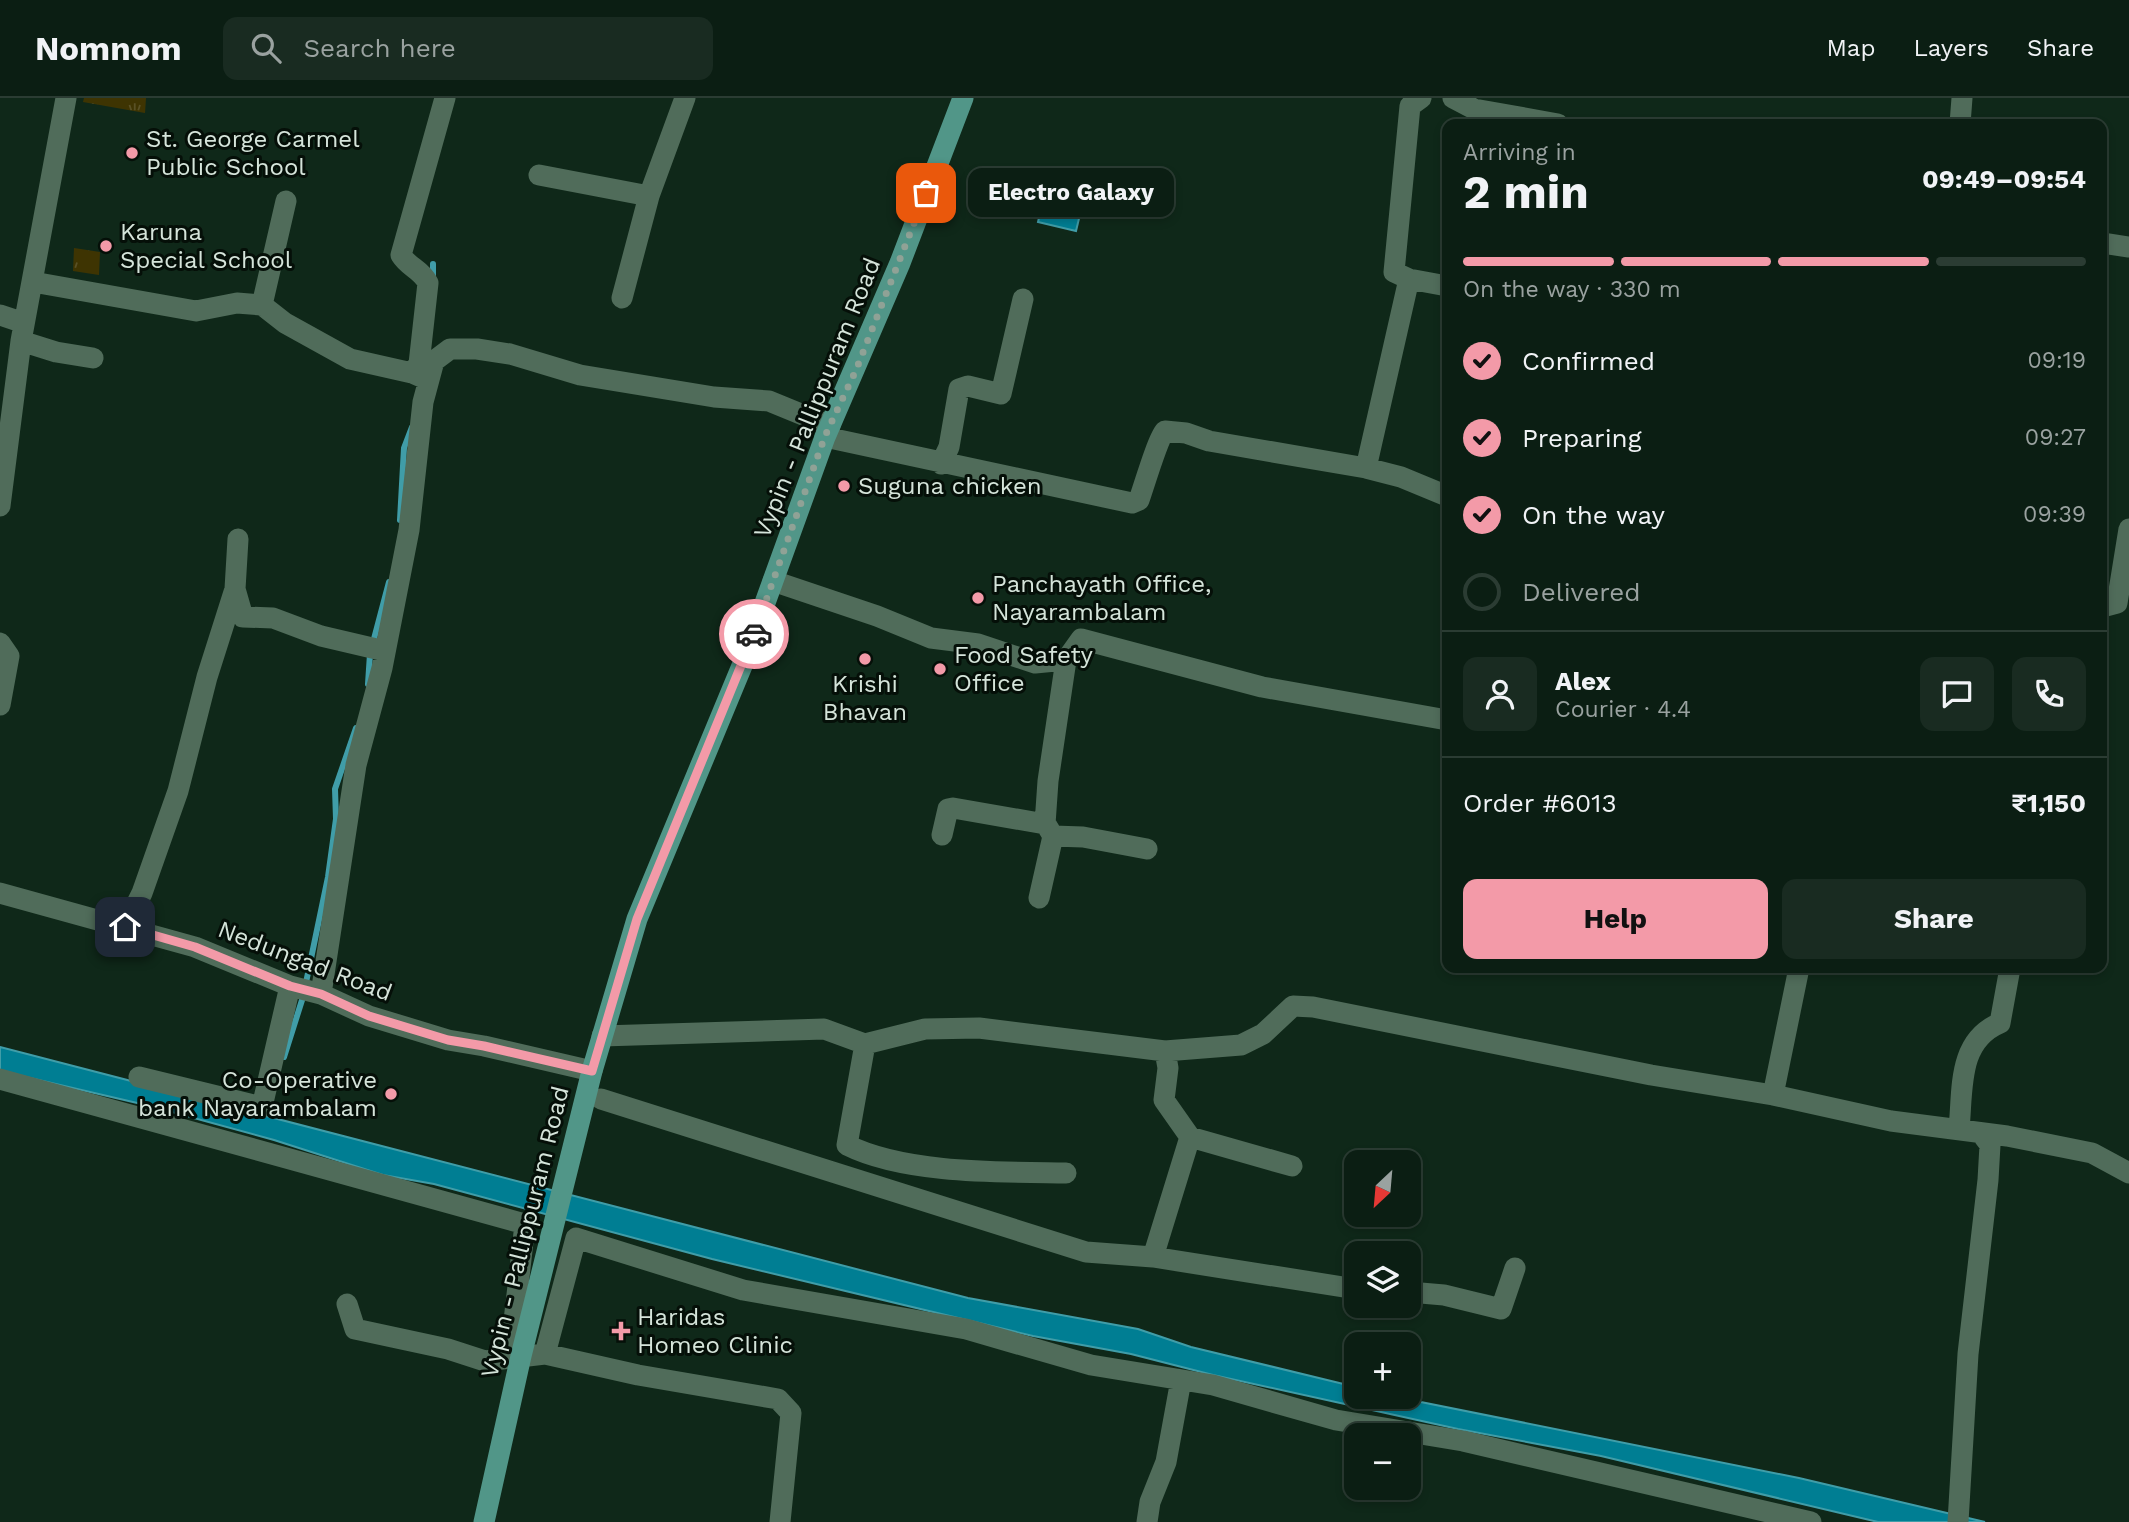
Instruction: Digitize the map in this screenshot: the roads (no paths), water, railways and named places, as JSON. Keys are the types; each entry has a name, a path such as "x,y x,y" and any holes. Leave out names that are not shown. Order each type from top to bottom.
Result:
{"main road":[{"name":"Vypin - Pallippuram Road","path":"484,1522 521,1356 592,1071 637,919 744,661 828,431 900,263 963,98"}],"street":[{"path":"0,506 23,332 66,98"},
{"path":"317,993 376,648 409,530 422,378 419,364 428,283 423,272 406,264 401,255 445,98"},
{"path":"622,298 649,196 685,98"},
{"path":"1421,98 1410,106 1394,272 1409,279 1442,285"},
{"path":"1453,98 1474,109 1530,119"},
{"path":"1960,119 1962,98"},
{"path":"539,175 649,196"},
{"path":"261,305 286,201"},
{"path":"2107,244 2129,247"},
{"path":"1366,468 1409,279"},
{"path":"33,282 196,312 237,303 261,305 285,323 350,359 422,378"},
{"path":"941,464 949,447 959,389 968,386 1001,394 1023,299"},
{"path":"0,315 56,352 93,358"},
{"path":"422,378 435,361 450,349 477,349 510,354 580,375 708,396 769,401 828,431 941,464 1132,503 1139,500 1156,456 1158,437 1165,431 1366,468 1401,477 1442,494"},
{"path":"2107,606 2117,603 2129,529"},
{"path":"125,927 142,893 178,791 207,677 235,589 238,538"},
{"path":"773,581 877,616 931,638 978,644 1035,663 1066,660"},
{"path":"235,589 243,617 273,618 321,636 376,648"},
{"path":"1039,898 1049,830 1048,781 1066,660 1081,639 1262,687 1442,718"},
{"path":"0,643 9,656 0,705"},
{"path":"942,835 948,809 953,808 1147,849"},
{"name":"Nedungad Road","path":"0,893 195,947 290,986 317,993 369,1016 448,1040 592,1071"},
{"path":"1773,1095 1798,973"},
{"path":"1959,1129 1965,1066 1972,1044 1984,1030 2000,1023 2009,973"},
{"path":"139,1077 262,1107 290,986"},
{"path":"602,1036 824,1029 865,1044 925,1029 979,1028 1165,1051 1241,1045 1263,1034 1293,1006 1313,1007 1651,1075 1773,1095 1891,1121 1959,1129 2092,1153 2129,1173"},
{"path":"865,1044 847,1145 867,1155 968,1171 1066,1173"},
{"path":"1165,1051 1168,1068 1164,1100 1190,1137 1292,1166"},
{"path":"0,1080 524,1224 514,1321 521,1356"},
{"path":"601,1099 1086,1252 1153,1257 1344,1287"},
{"path":"1958,1515 1968,1354 1988,1180 1990,1145 1981,1133"},
{"path":"1153,1257 1190,1137"},
{"path":"545,1354 576,1238 743,1290 966,1329 1091,1366 1213,1385 1336,1420 1463,1441 1811,1522"},
{"path":"1421,1293 1444,1295 1501,1309 1515,1268"},
{"path":"347,1304 355,1329 448,1349 485,1362 545,1354 638,1375 778,1399 790,1413 780,1522"},
{"path":"1147,1522 1150,1502 1166,1462 1181,1380"}],"water":[{"path":"1045,192 1083,202 1076,231 1038,222"},
{"path":"0,1047 968,1298 1138,1329 1191,1347 1344,1384 1344,1404 1131,1354 1033,1336 712,1259 434,1184 383,1175 274,1140 150,1106 0,1071"},
{"path":"1421,1402 1799,1478 1985,1522 1878,1522 1601,1456 1367,1409 1421,1409"}],"waterway":[{"path":"433,264 433,279"},
{"path":"400,520 404,448 412,427"},
{"path":"368,684 370,654 389,582"},
{"path":"284,1057 303,997 328,877 336,819 335,789 356,728"}],"place":[{"name":"St. George Carmel Public School","path":"132,153"},
{"name":"Electro Galaxy","path":"926,193"},
{"name":"Karuna Special School","path":"106,246"},
{"name":"Suguna chicken","path":"844,486"},
{"name":"Panchayath Office, Nayarambalam","path":"978,598"},
{"name":"Krishi Bhavan","path":"865,659"},
{"name":"Food Safety Office","path":"940,669"},
{"name":"Co-Operative bank Nayarambalam","path":"391,1094"},
{"name":"Haridas Homeo Clinic","path":"621,1331"}]}
